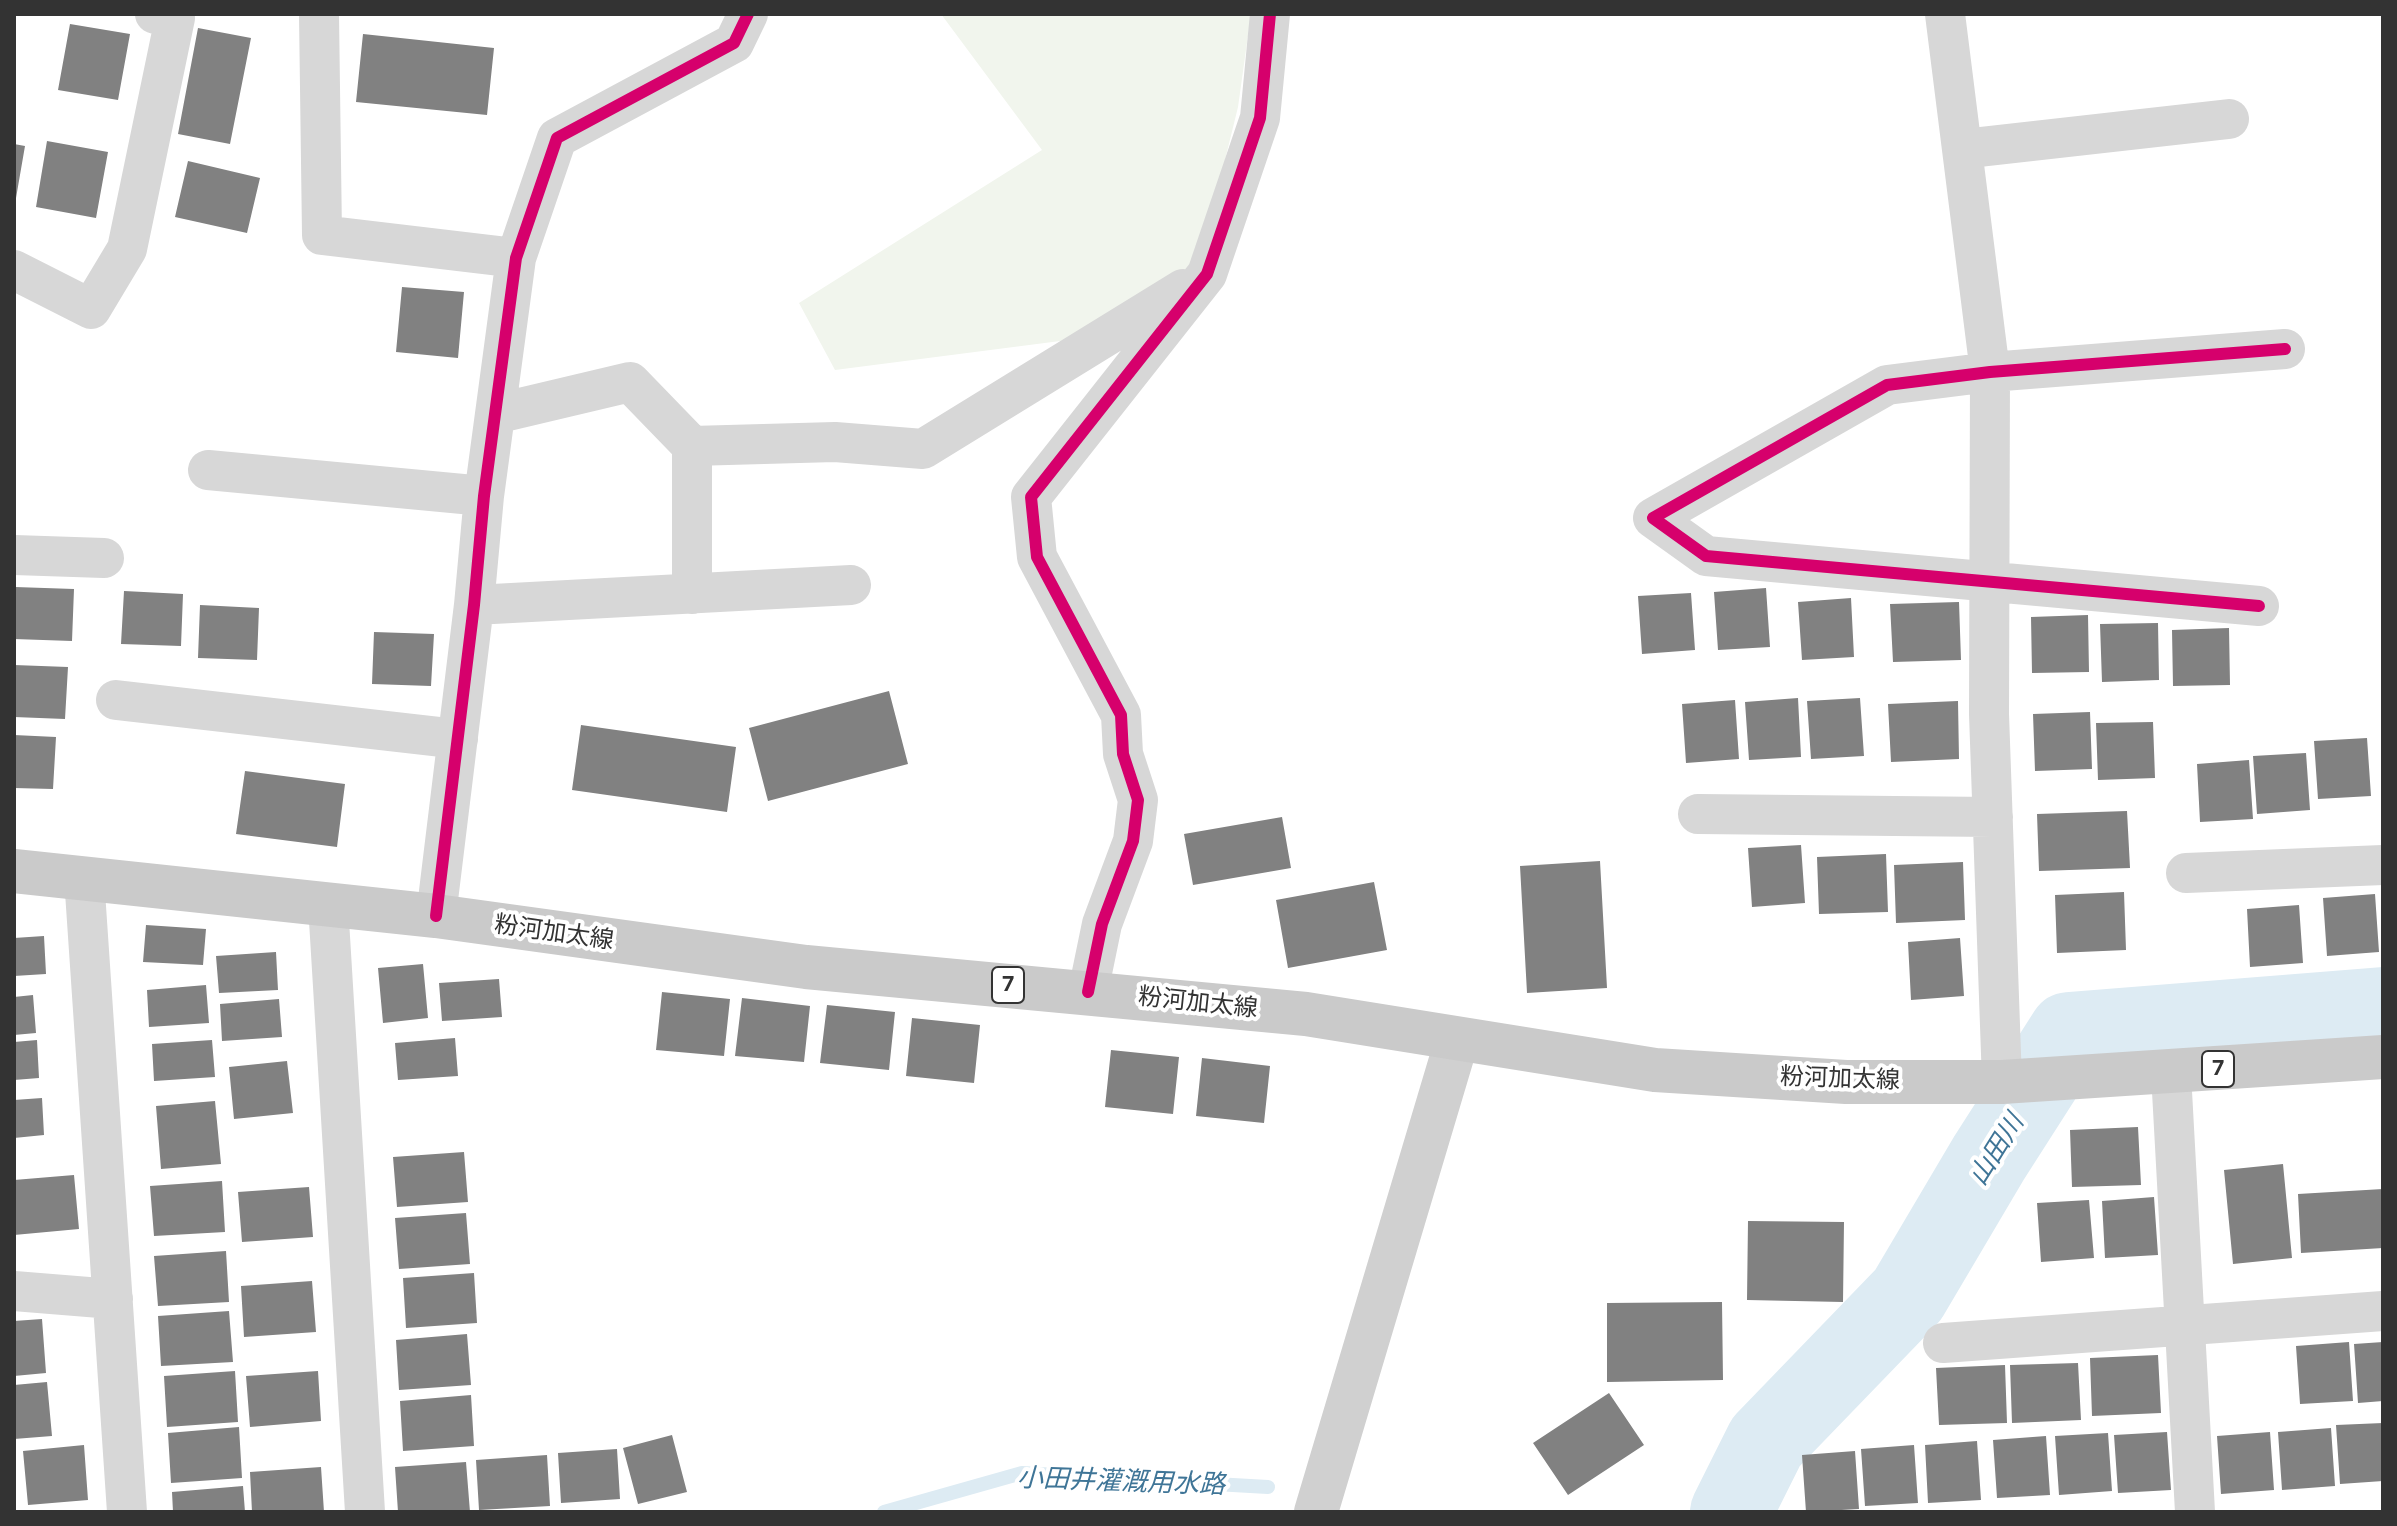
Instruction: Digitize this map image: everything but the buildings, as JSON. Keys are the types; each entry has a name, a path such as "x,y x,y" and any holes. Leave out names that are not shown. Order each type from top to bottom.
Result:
{"main road":[{"name":"粉河加太線","path":"14,871 436,916 806,967 1306,1014 1655,1070 1846,1082 2002,1082 2383,1057"}],"street":[{"path":"14,270 91,309 127,249 175,18 155,14"},
{"path":"319,14 322,235 516,258"},
{"path":"436,916 474,605 484,496 516,258 557,138 734,43 748,14"},
{"path":"1088,992 1102,924 1133,841 1138,800 1123,754 1121,715 1037,557 1031,497 1207,274 1260,118 1270,14"},
{"path":"1945,14 1990,372 1989,714 2002,1082"},
{"path":"1962,149 2229,119"},
{"path":"692,446 835,442 923,449 1207,274"},
{"path":"2259,606 1706,556 1653,518 1887,385 1990,372 2285,349"},
{"path":"495,414 630,382 692,446 692,594"},
{"path":"208,470 484,496"},
{"path":"14,555 104,558"},
{"path":"474,605 851,585"},
{"path":"116,700 458,739"},
{"path":"1698,814 1993,817"},
{"path":"2186,873 2383,865"},
{"path":"84,877 127,1512"},
{"path":"328,904 365,1512"},
{"path":"1316,1512 1457,1040"},
{"path":"2171,1073 2195,1512"},
{"path":"14,1291 113,1299"},
{"path":"1943,1343 2383,1311"}],"shaded area":[{"path":"941,14 1251,14 1238,107 1209,225 1165,316 1099,336 835,370 799,303 1042,150"}],"waterway":[{"name":"山田川","path":"1731,1512 1766,1442 1908,1295 1989,1158 2069,1033 2383,1008"},
{"name":"小田井灌漑用水路","path":"884,1512 1022,1473 1268,1487"}],"cycle path":[{"path":"436,916 474,605 484,496 516,258 557,138 734,43 748,14"},
{"path":"1088,992 1102,924 1133,841 1138,800 1123,754 1121,715 1037,557 1031,497 1207,274 1260,118 1270,14"},
{"path":"2259,606 1706,556 1653,518 1887,385 1990,372 2285,349"}]}
